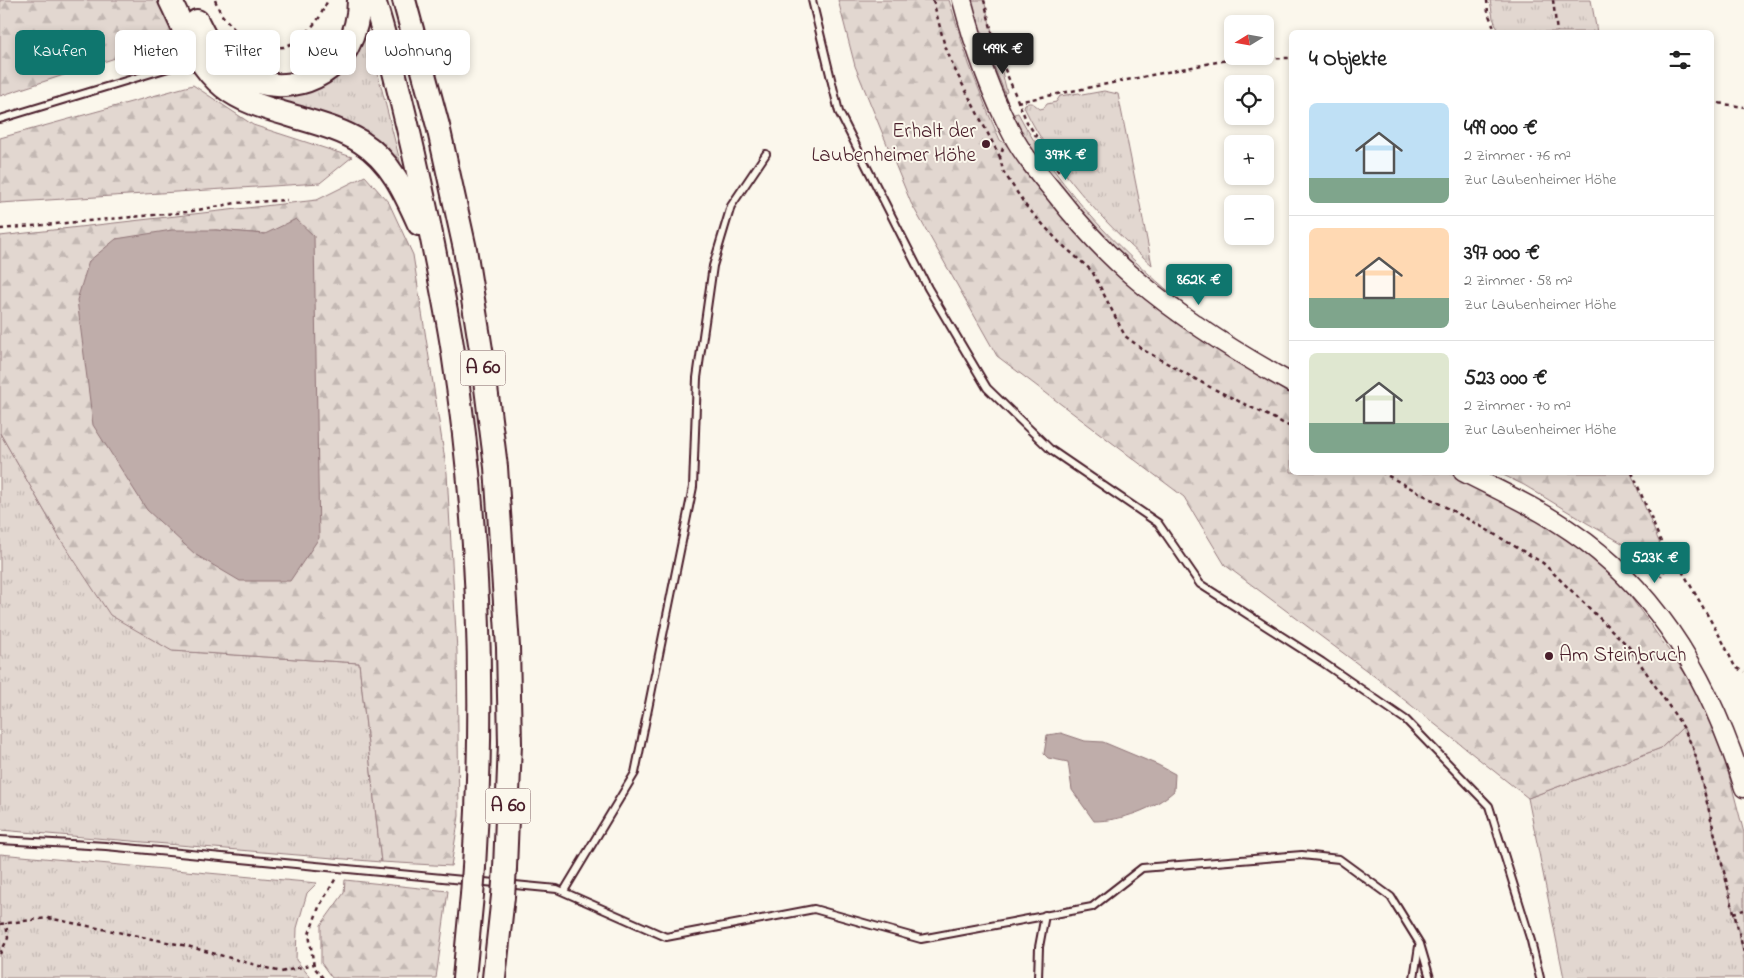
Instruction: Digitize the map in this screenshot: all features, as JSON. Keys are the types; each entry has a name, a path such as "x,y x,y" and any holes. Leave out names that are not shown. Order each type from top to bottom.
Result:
{"highway":[{"name":"A 60","path":"170,0 200,60 224,87 258,105 350,136 362,142 380,158 407,196 437,263"},
{"path":"187,0 207,41 225,65 250,80 276,86 306,80 321,73 335,63 351,38 359,14 359,0"},
{"name":"A 60","path":"374,0 406,120 437,263 453,353 474,545 479,665 479,776 472,895 464,978"},
{"name":"A 60","path":"404,0 438,126 465,249 482,356 496,467 508,647 510,744 505,868 494,978"}],"street":[{"path":"962,0 979,57 1012,135 1033,166 1070,212 1136,280 1171,307 1245,358 1289,382"},
{"path":"1468,475 1549,517 1574,533 1637,588 1657,612 1692,663 1717,713 1735,758 1744,788"}],"lane":[{"path":"812,0 839,112 928,288 987,388 1051,450 1158,523 1200,584 1322,662 1406,720 1489,806 1531,941 1540,978"},
{"path":"0,119 145,75"},
{"path":"564,892 634,774 693,487 697,378 713,266 731,206 766,154"},
{"path":"0,840 106,846 557,890 666,937 814,909 921,939 1092,907 1142,868 1302,855 1339,859 1391,896 1420,944 1430,978"},
{"path":"1038,978 1038,947 1045,915"},
{"path":"1414,978 1420,944"}],"path":[{"path":"215,0 221,14 240,36 262,49 284,47 302,39 319,18 328,0"},
{"path":"933,0 944,43 953,66 1000,157 1002,171 1026,206 1059,242 1092,271 1125,336 1145,351 1208,386 1289,426"},
{"path":"984,0 996,48 1018,102 1027,122 1061,174"},
{"path":"1487,0 1488,13 1495,30"},
{"path":"1553,0 1557,30"},
{"path":"1018,102 1232,59 1289,58"},
{"path":"1714,102 1744,107"},
{"path":"1000,157 1005,145"},
{"path":"0,229 187,212 236,203 287,200"},
{"path":"1387,475 1477,524 1543,563 1629,647 1683,727 1694,750 1744,953"},
{"path":"1633,475 1668,559 1668,564 1661,577"},
{"path":"1668,564 1681,569 1723,642 1735,667 1744,672"},
{"path":"323,978 314,967 309,934 319,907 341,870"},
{"path":"1734,913 1744,910"},
{"path":"0,924 48,918 186,946 282,972 314,964"},
{"path":"0,954 8,938 6,923"}],"green space":[{"path":"0,0 160,0 173,30 115,30 115,58 105,61 105,30 15,30 15,75 64,75 0,96"},
{"path":"838,0 949,0 969,64 1000,140 1010,147 1094,251 1289,389 1289,475 1452,475 1519,507 1580,545 1620,582 1699,693 1720,741 1744,833 1744,955 1694,750 1683,727 1661,748 1528,798 1378,679 1225,565 1184,497 997,356 911,203 855,66"},
{"path":"970,0 984,0 1007,92 1005,93 979,31"},
{"path":"1490,0 1591,0 1597,30 1498,30 1493,18"},
{"path":"365,23 367,30 366,75 378,75 404,177 263,101 221,75 260,75 290,92 308,75 356,75 356,31"},
{"path":"201,41 206,44 206,50"},
{"path":"193,85 253,125 352,157 320,183 0,203 0,138"},
{"path":"1104,91 1118,94 1152,265 1097,212 1080,192 1049,152 1024,107 1025,104 1030,103 1040,109 1044,108 1047,104 1056,102 1060,96"},
{"path":"1018,113 1035,142 1074,196 1096,222 1144,270 1206,321 1289,372 1203,324 1119,256 1053,183 1015,121 1014,114"},
{"path":"365,176 389,203 413,255 447,473 457,651 459,816 451,866 381,862 359,663 172,651 110,615 61,540 0,433 0,236 317,200","holes":["216,230 265,234 116,239"]},
{"path":"0,433 61,540 173,651 359,663 381,862 0,830"},
{"path":"1503,475 1632,475 1668,564 1662,566 1524,485"},
{"path":"1683,727 1694,750 1744,954 1744,978 1564,978 1528,798 1661,748"},
{"path":"0,854 317,883 307,893 297,928 296,960 311,978 0,978"},
{"path":"345,880 448,891 436,978 332,978 321,963 321,925 344,893"}],"shaded area":[{"path":"296,219 314,236 319,538 290,581 240,581 196,555 147,510 93,425 77,300 89,261 116,239 172,230 216,230 265,234"},
{"path":"1061,733 1085,741 1103,742 1158,765 1175,774 1174,791 1157,803 1137,813 1115,819 1094,821 1072,790 1068,762 1048,758 1044,754 1047,735"}],"place":[{"name":"Erhalt der Laubenheimer Höhe","path":"986,144"},
{"name":"Am Steinbruch","path":"1549,656"}]}
